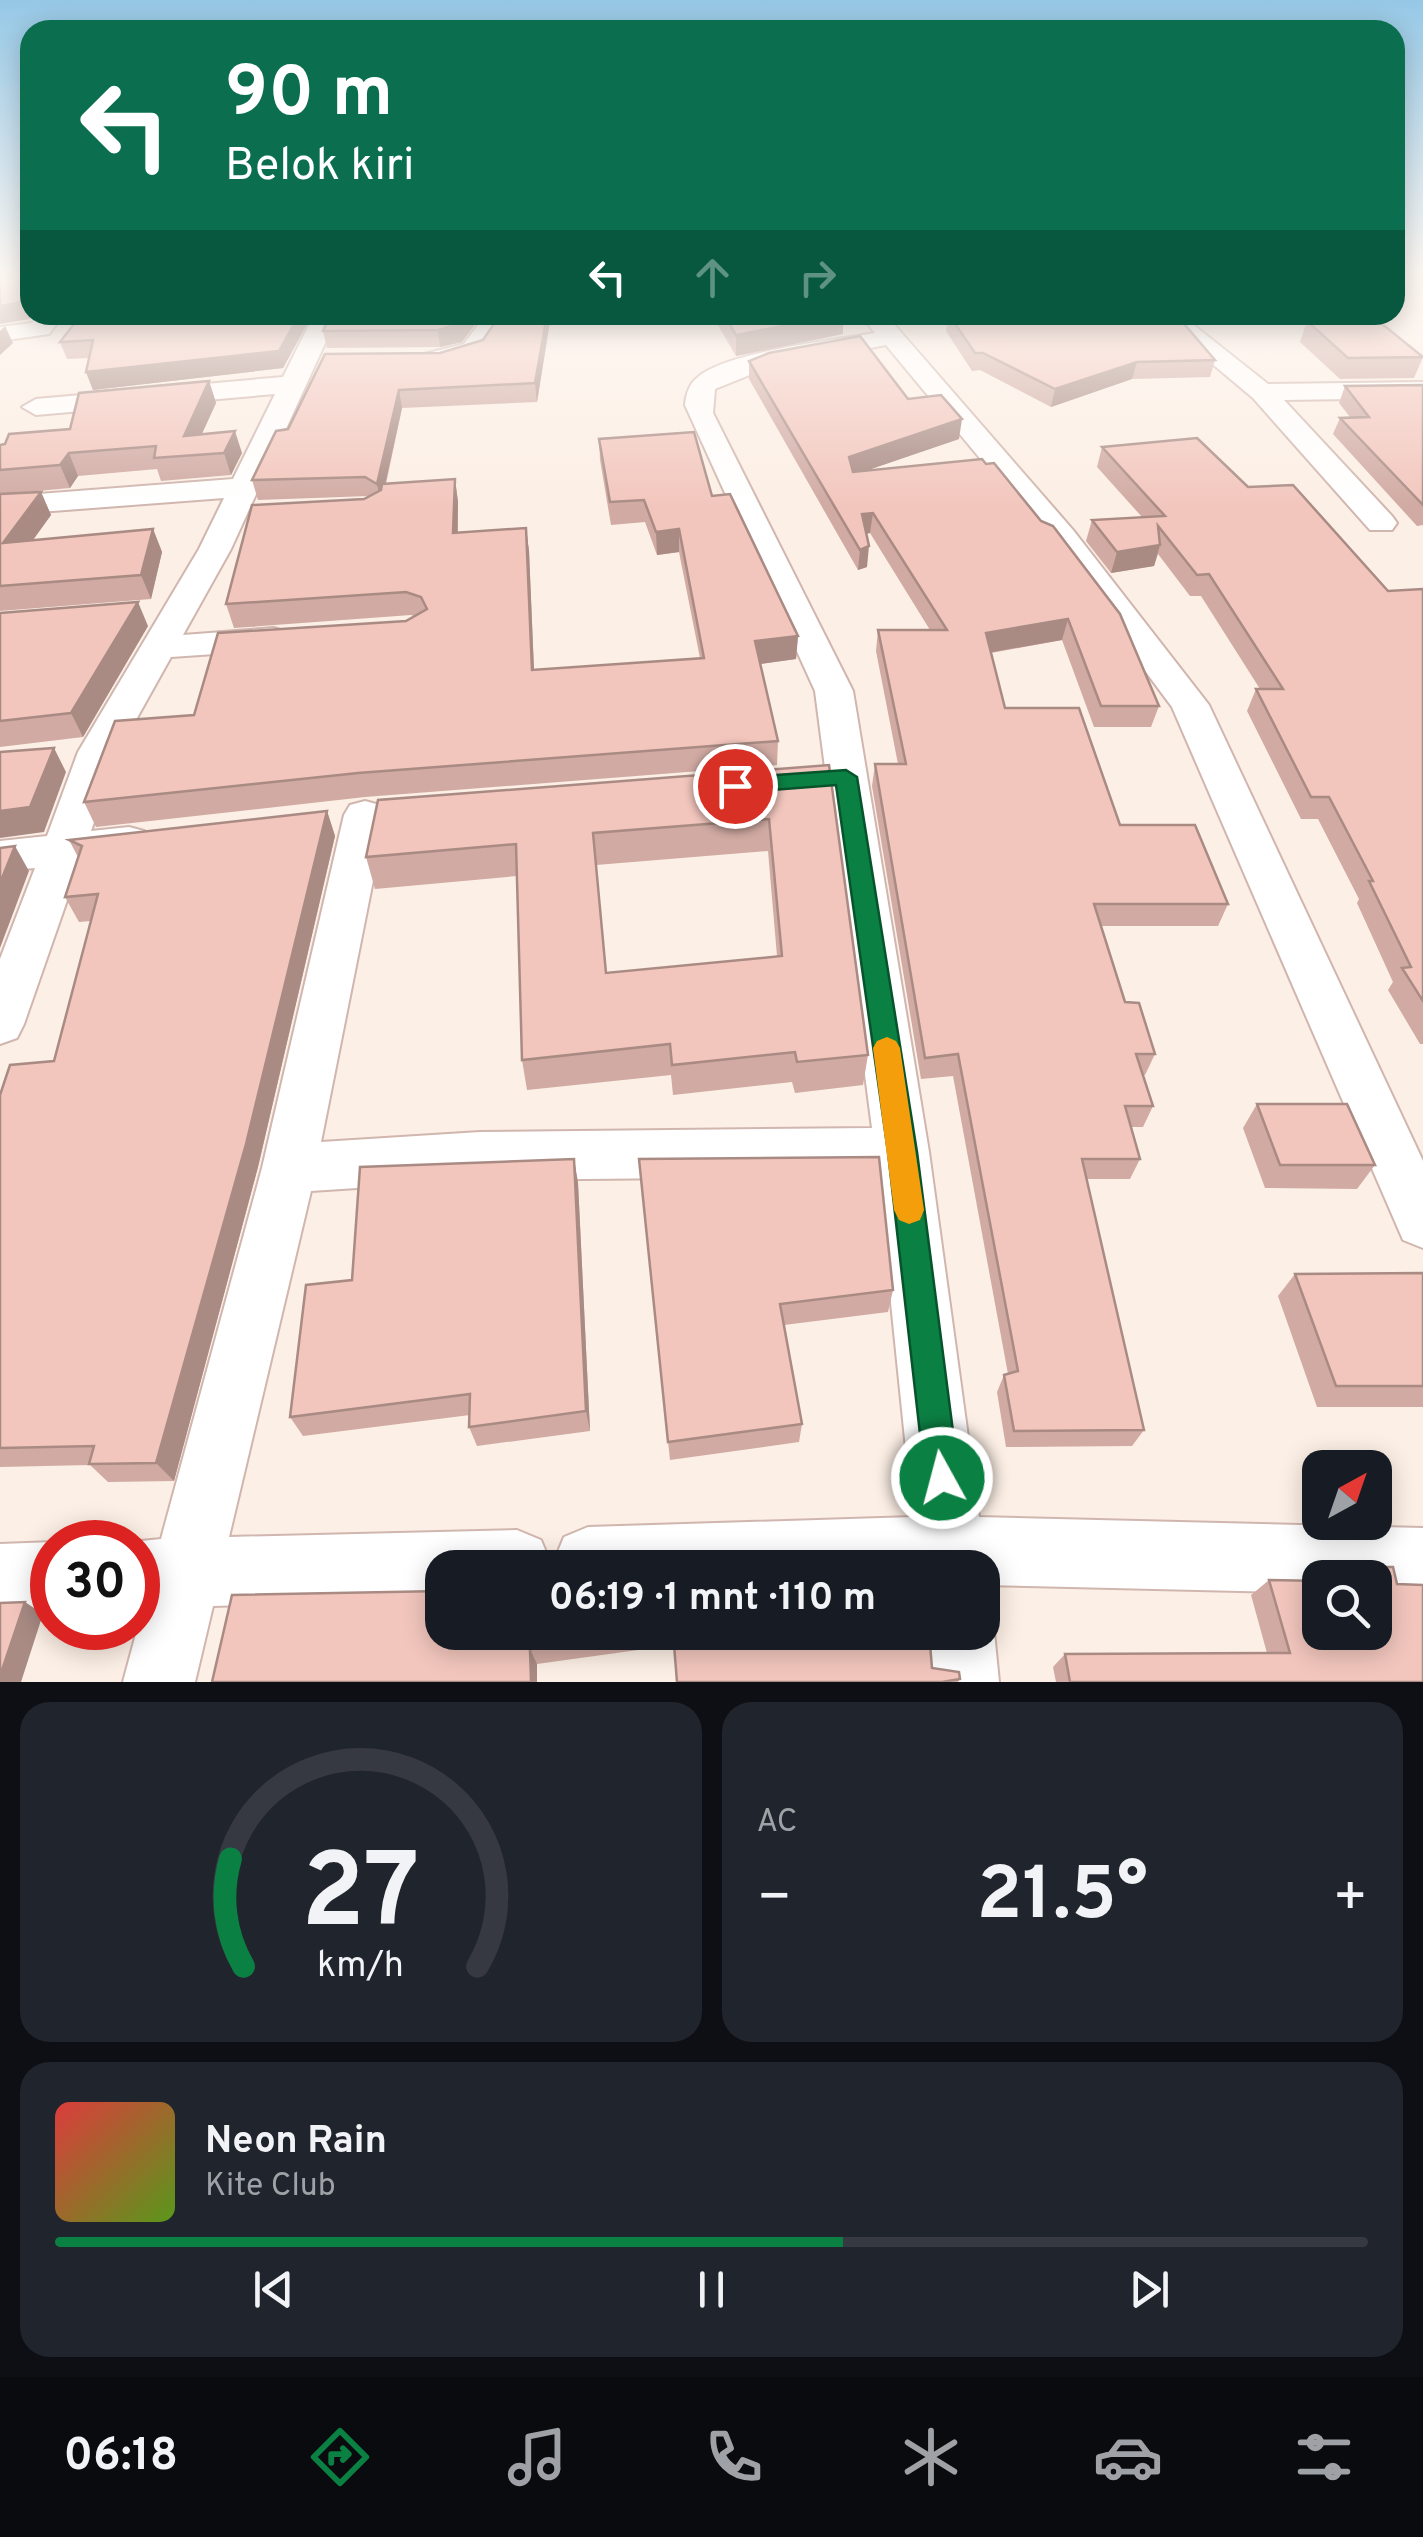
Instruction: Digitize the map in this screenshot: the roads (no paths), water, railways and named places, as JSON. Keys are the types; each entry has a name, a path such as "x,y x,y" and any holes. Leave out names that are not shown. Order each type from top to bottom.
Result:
{"street":[{"path":"0,1024 98,752 160,646 162,612 237,502 309,350"},
{"path":"402,359 442,359 471,350"},
{"path":"799,350 706,382 698,395 699,413 834,691 827,778 902,1152 951,1550"},
{"path":"903,350 1062,537 1190,705 1423,1222"},
{"path":"1210,350 1262,392 1381,523"},
{"path":"36,407 299,372 342,359"},
{"path":"1262,392 1423,390"},
{"path":"0,506 237,502 270,514"},
{"path":"160,646 314,636"},
{"path":"59,757 98,752"},
{"path":"159,1682 163,1573 289,1168 366,816"},
{"path":"0,856 177,836"},
{"path":"289,1168 480,1156 902,1152"},
{"path":"1000,1559 1423,1562"},
{"path":"163,1573 425,1568"},
{"path":"0,1578 30,1577"},
{"path":"960,1650 963,1682"}]}
